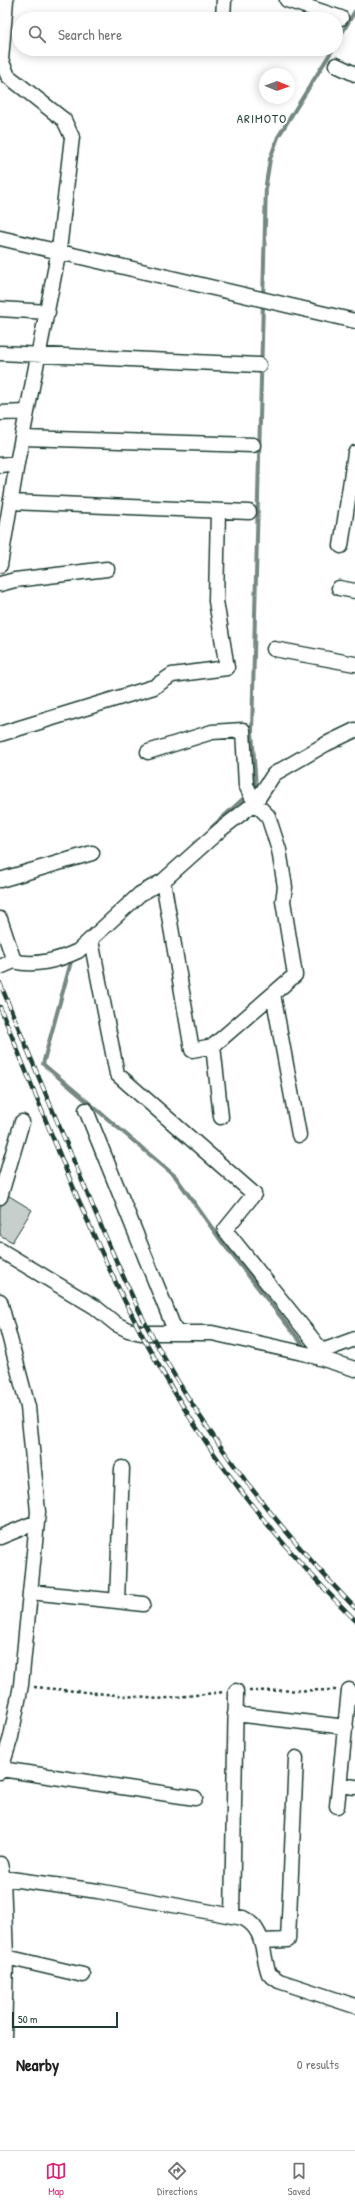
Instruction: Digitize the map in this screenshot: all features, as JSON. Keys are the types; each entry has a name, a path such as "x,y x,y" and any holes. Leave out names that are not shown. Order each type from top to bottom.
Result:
{"street":[{"path":"0,565 17,463 38,354 48,312 59,250 72,137 64,120 8,76 1,60 6,0"},
{"path":"223,12 224,0"},
{"path":"288,0 323,12"},
{"path":"336,65 355,74"},
{"path":"0,238 59,250 355,321"},
{"path":"0,309 48,312"},
{"path":"0,353 259,365"},
{"path":"0,413 27,412"},
{"path":"22,438 253,445"},
{"path":"341,546 355,453"},
{"path":"0,465 17,463"},
{"path":"11,502 249,512"},
{"path":"0,734 154,687 172,675 227,668 216,601 218,510"},
{"path":"0,584 15,580 107,569"},
{"path":"340,588 355,592"},
{"path":"274,649 355,664"},
{"path":"148,752 212,732 243,730 246,785 252,796 268,816 279,850 285,887 283,901 294,975 213,1046 192,1050 163,881"},
{"path":"0,968 14,961 37,963 73,954 91,940 140,894 163,881 220,830 274,774 326,744 355,730"},
{"path":"0,880 92,852"},
{"path":"0,919 14,961"},
{"path":"91,940 117,1074 254,1194 224,1230 316,1354"},
{"path":"273,994 299,1135"},
{"path":"213,1046 221,1117"},
{"path":"86,1110 176,1333"},
{"path":"0,1197 22,1122"},
{"path":"0,1250 95,1307 116,1324 128,1330 141,1333 212,1333 316,1354 355,1370"},
{"path":"0,1301 28,1407 38,1512 21,1685 11,1737 0,1771 195,1798"},
{"path":"316,1354 355,1339"},
{"path":"117,1601 122,1468"},
{"path":"0,1537 37,1522"},
{"path":"30,1592 143,1604"},
{"path":"337,1806 350,1690"},
{"path":"232,1916 236,1691"},
{"path":"235,1714 346,1727"},
{"path":"261,1941 288,1940 296,1758"},
{"path":"340,1785 355,1787"},
{"path":"0,1864 3,1878 6,1957 3,2008 4,2038"},
{"path":"3,1878 98,1891 243,1918 253,1923 260,1934 269,1974 279,1981 355,2006"},
{"path":"6,1957 83,1975"}],"path":[{"path":"21,1685 158,1699 236,1691 350,1690"}],"building":[{"path":"6,1194 32,1210 12,1242 0,1235 0,1208"}],"waterway":[{"path":"343,31 355,11"},
{"path":"210,829 256,787 252,732 266,184 270,159 278,137 329,56"},
{"path":"72,958 43,1064 175,1176 222,1242 307,1350"}],"railway":[{"path":"0,983 118,1265 142,1317 172,1371 218,1443 270,1512 297,1545 355,1608"},
{"path":"0,1007 79,1202 123,1298 173,1390 212,1451 256,1511 304,1567 355,1620"}],"district":[{"name":"ARIMOTO","path":"262,118"}]}
